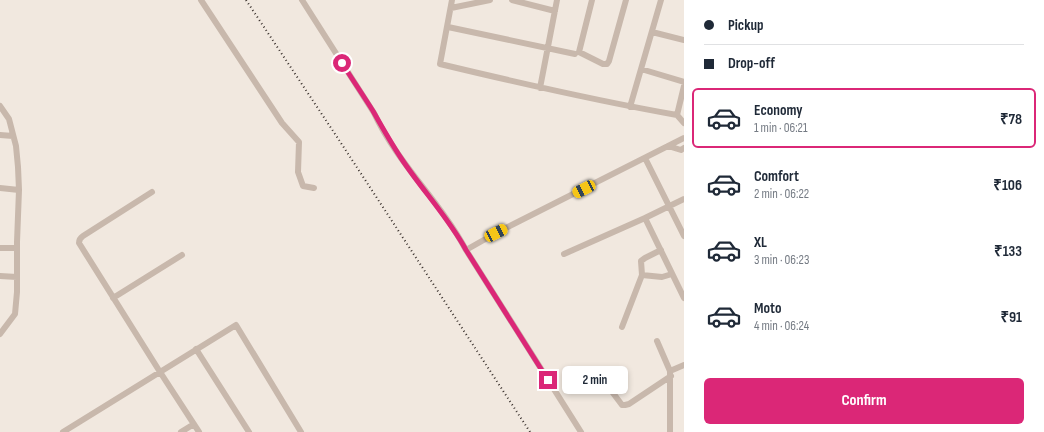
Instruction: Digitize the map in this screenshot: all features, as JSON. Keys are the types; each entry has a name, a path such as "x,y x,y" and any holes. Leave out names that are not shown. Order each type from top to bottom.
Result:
{"street":[{"path":"201,0 282,123 299,142 298,172 303,186 314,188"},
{"path":"302,0 402,160 435,204 466,250 581,432"},
{"path":"452,0 440,64 540,88 630,107 677,115 684,123"},
{"path":"451,8 489,0"},
{"path":"512,0 554,11"},
{"path":"540,88 556,0"},
{"path":"592,0 579,52 603,64 607,64 626,0"},
{"path":"630,107 661,0"},
{"path":"448,27 575,54"},
{"path":"652,32 684,40"},
{"path":"641,69 684,82"},
{"path":"677,115 684,86"},
{"path":"0,106 9,119 16,146 19,190 17,292 15,314 0,334"},
{"path":"0,135 13,136"},
{"path":"466,250 496,233 684,138"},
{"path":"668,146 681,150 684,148"},
{"path":"645,158 684,236"},
{"path":"0,188 19,190"},
{"path":"152,192 83,236 79,243 199,432"},
{"path":"564,254 684,199"},
{"path":"645,218 684,298"},
{"path":"0,248 17,248"},
{"path":"622,327 642,275 641,261 660,250"},
{"path":"113,298 182,255"},
{"path":"642,275 662,277 672,274"},
{"path":"0,276 17,278"},
{"path":"63,432 236,325 301,432"},
{"path":"657,341 671,374 670,432"},
{"path":"196,349 249,432"},
{"path":"613,393 622,405 625,406 684,365"},
{"path":"181,432 194,424"}],"railway":[{"path":"246,0 530,432"}],"route":[{"path":"342,63 402,160 435,204 466,250 548,380"}]}
